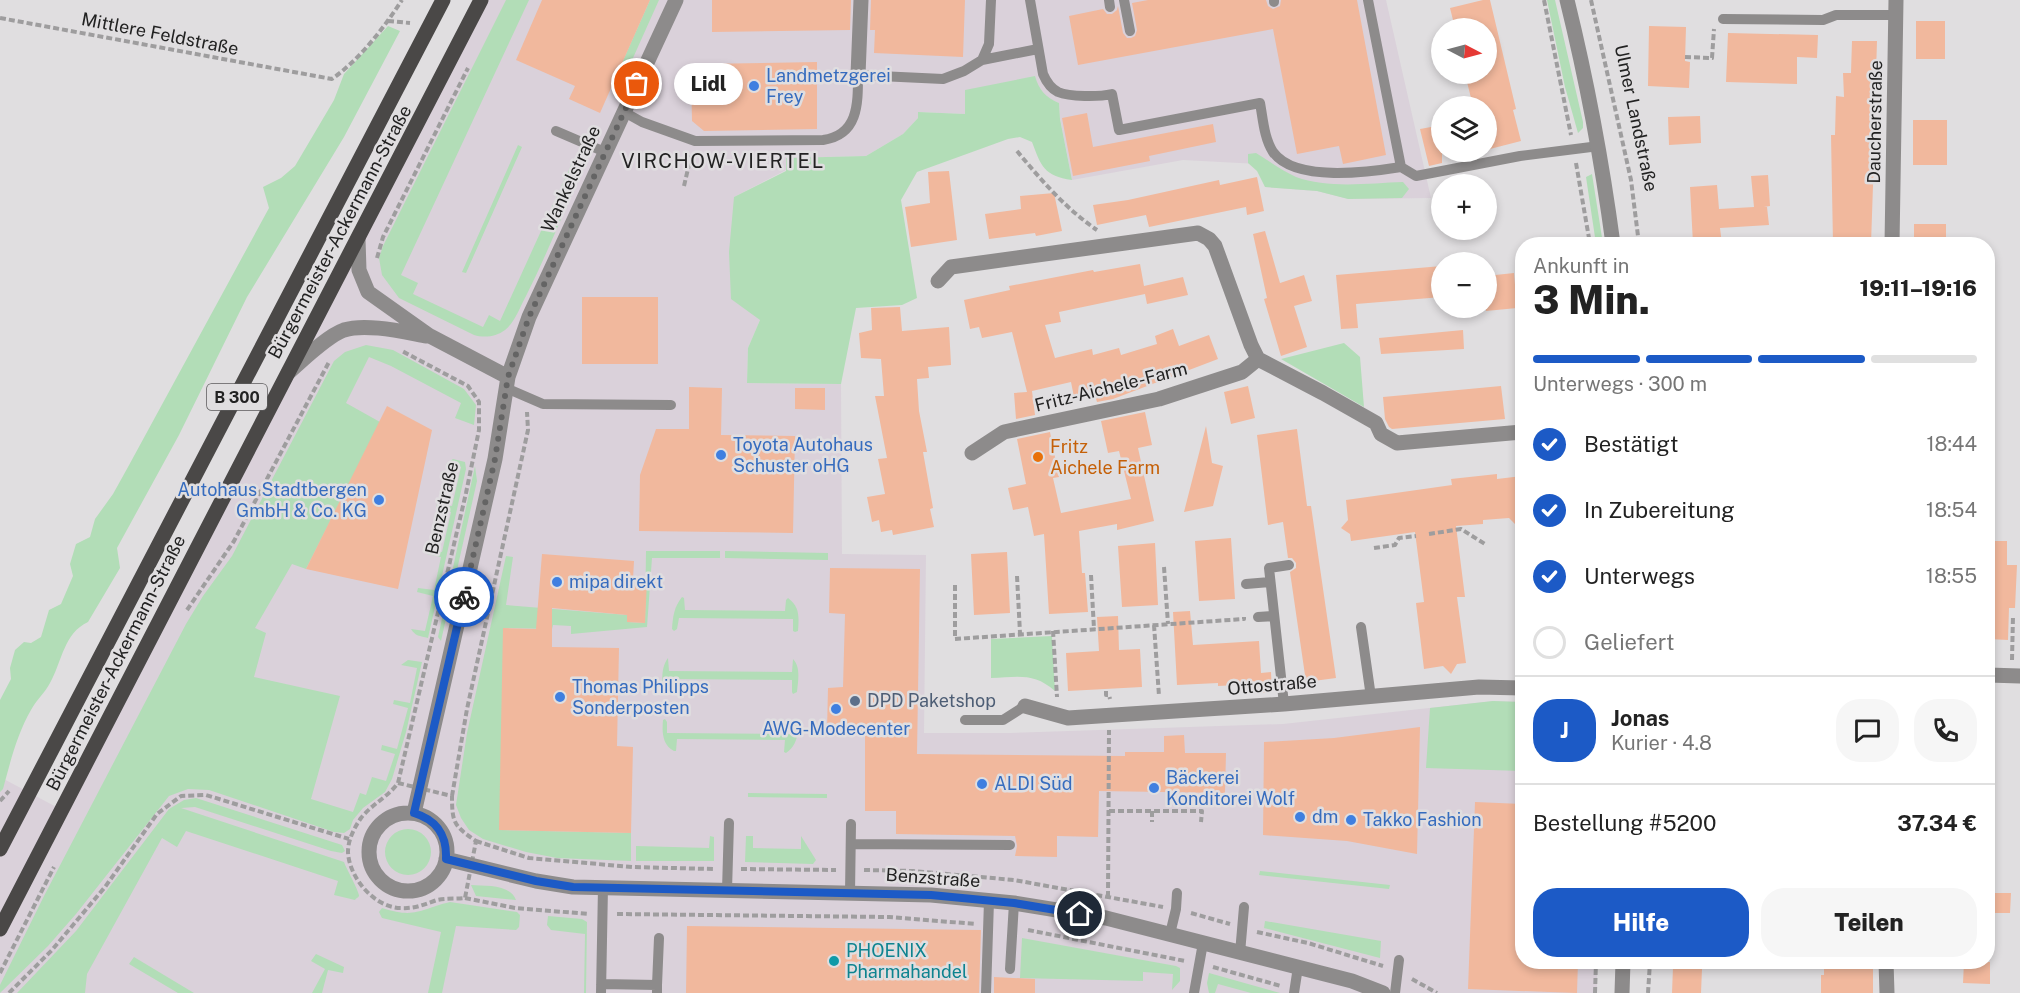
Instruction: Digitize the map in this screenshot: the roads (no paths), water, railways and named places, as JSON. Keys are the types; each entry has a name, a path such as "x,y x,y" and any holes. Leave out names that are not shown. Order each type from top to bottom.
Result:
{"main road":[{"name":"Bürgermeister-Ackermann-Straße","path":"0,849 443,0"},
{"name":"Bürgermeister-Ackermann-Straße","path":"0,929 481,0"}],"street":[{"name":"Wankelstraße","path":"506,388 529,317 676,0"},
{"path":"858,75 861,0"},
{"path":"1567,0 1584,67 1599,146 1612,237"},
{"name":"Daucherstraße","path":"1892,237 1896,8"},
{"path":"938,281 951,267 1198,233 1209,239 1215,246 1258,359 1376,423 1381,434 1397,443 1515,433"},
{"path":"358,239 359,270 368,292 506,388 495,459 414,813"},
{"path":"288,373 321,345 344,330 375,327 430,336"},
{"name":"Fritz-Aichele-Farm","path":"972,453 1004,432 1159,399 1242,372 1258,359"},
{"path":"1995,675 2016,676"},
{"name":"Ottostraße","path":"1026,706 1068,718 1284,704 1479,687 1515,688"},
{"path":"401,813 414,813 436,824 443,834 447,846 446,859 443,870 436,879 416,890 404,891 383,882 370,861 369,848 372,836 379,825 389,817 401,813"},
{"name":"Benzstraße","path":"446,859 536,881 573,887 931,895 1014,903 1106,918 1352,981 1383,993"},
{"path":"1622,993 1623,969"},
{"path":"1886,969 1887,993"}],"lane":[{"path":"982,60 989,44 991,0"},
{"path":"1030,0 1043,74 1047,83 1059,92 1104,96 1112,94 1119,130 1260,103 1268,141 1275,154 1286,163 1305,169 1345,174 1401,167 1416,176 1520,156 1599,146"},
{"path":"1368,0 1401,167"},
{"path":"1125,3 1130,31"},
{"path":"1723,19 1823,20 1836,15 1896,8"},
{"path":"624,112 642,122 695,141 834,139 844,132 853,120 858,100 858,75 943,79 964,71 982,60 1038,49"},
{"path":"556,131 605,152"},
{"path":"506,388 543,404 671,405"},
{"path":"1284,704 1269,568 1289,565"},
{"path":"1246,584 1270,582"},
{"path":"1258,617 1274,616"},
{"path":"1361,627 1371,697"},
{"path":"965,720 1002,720 1026,706"},
{"path":"728,890 729,823"},
{"path":"850,893 851,824"},
{"path":"851,844 1010,845"},
{"path":"603,887 601,988 657,989 659,938"},
{"path":"1170,934 1176,909 1177,892"},
{"path":"986,993 989,901"},
{"path":"1010,969 1014,903"},
{"path":"1240,953 1244,907"},
{"path":"1194,993 1203,943"},
{"path":"1395,993 1400,960"},
{"path":"1294,991 1298,967"}],"place":[{"name":"Lidl","path":"637,84"},
{"name":"Landmetzgerei Frey","path":"754,86"},
{"name":"Toyota Autohaus Schuster oHG","path":"721,455"},
{"name":"Fritz Aichele Farm","path":"1038,457"},
{"name":"Autohaus Stadtbergen GmbH & Co. KG","path":"379,500"},
{"name":"mipa direkt","path":"557,582"},
{"name":"Thomas Philipps Sonderposten","path":"560,697"},
{"name":"DPD Paketshop","path":"855,701"},
{"name":"AWG-Modecenter","path":"836,709"},
{"name":"ALDI Süd","path":"982,784"},
{"name":"Bäckerei Konditorei Wolf","path":"1154,788"},
{"name":"dm","path":"1300,817"},
{"name":"Takko Fashion","path":"1351,820"},
{"name":"PHOENIX Pharmahandel","path":"834,961"}],"district":[{"name":"VIRCHOW-VIERTEL","path":"723,161"}]}
